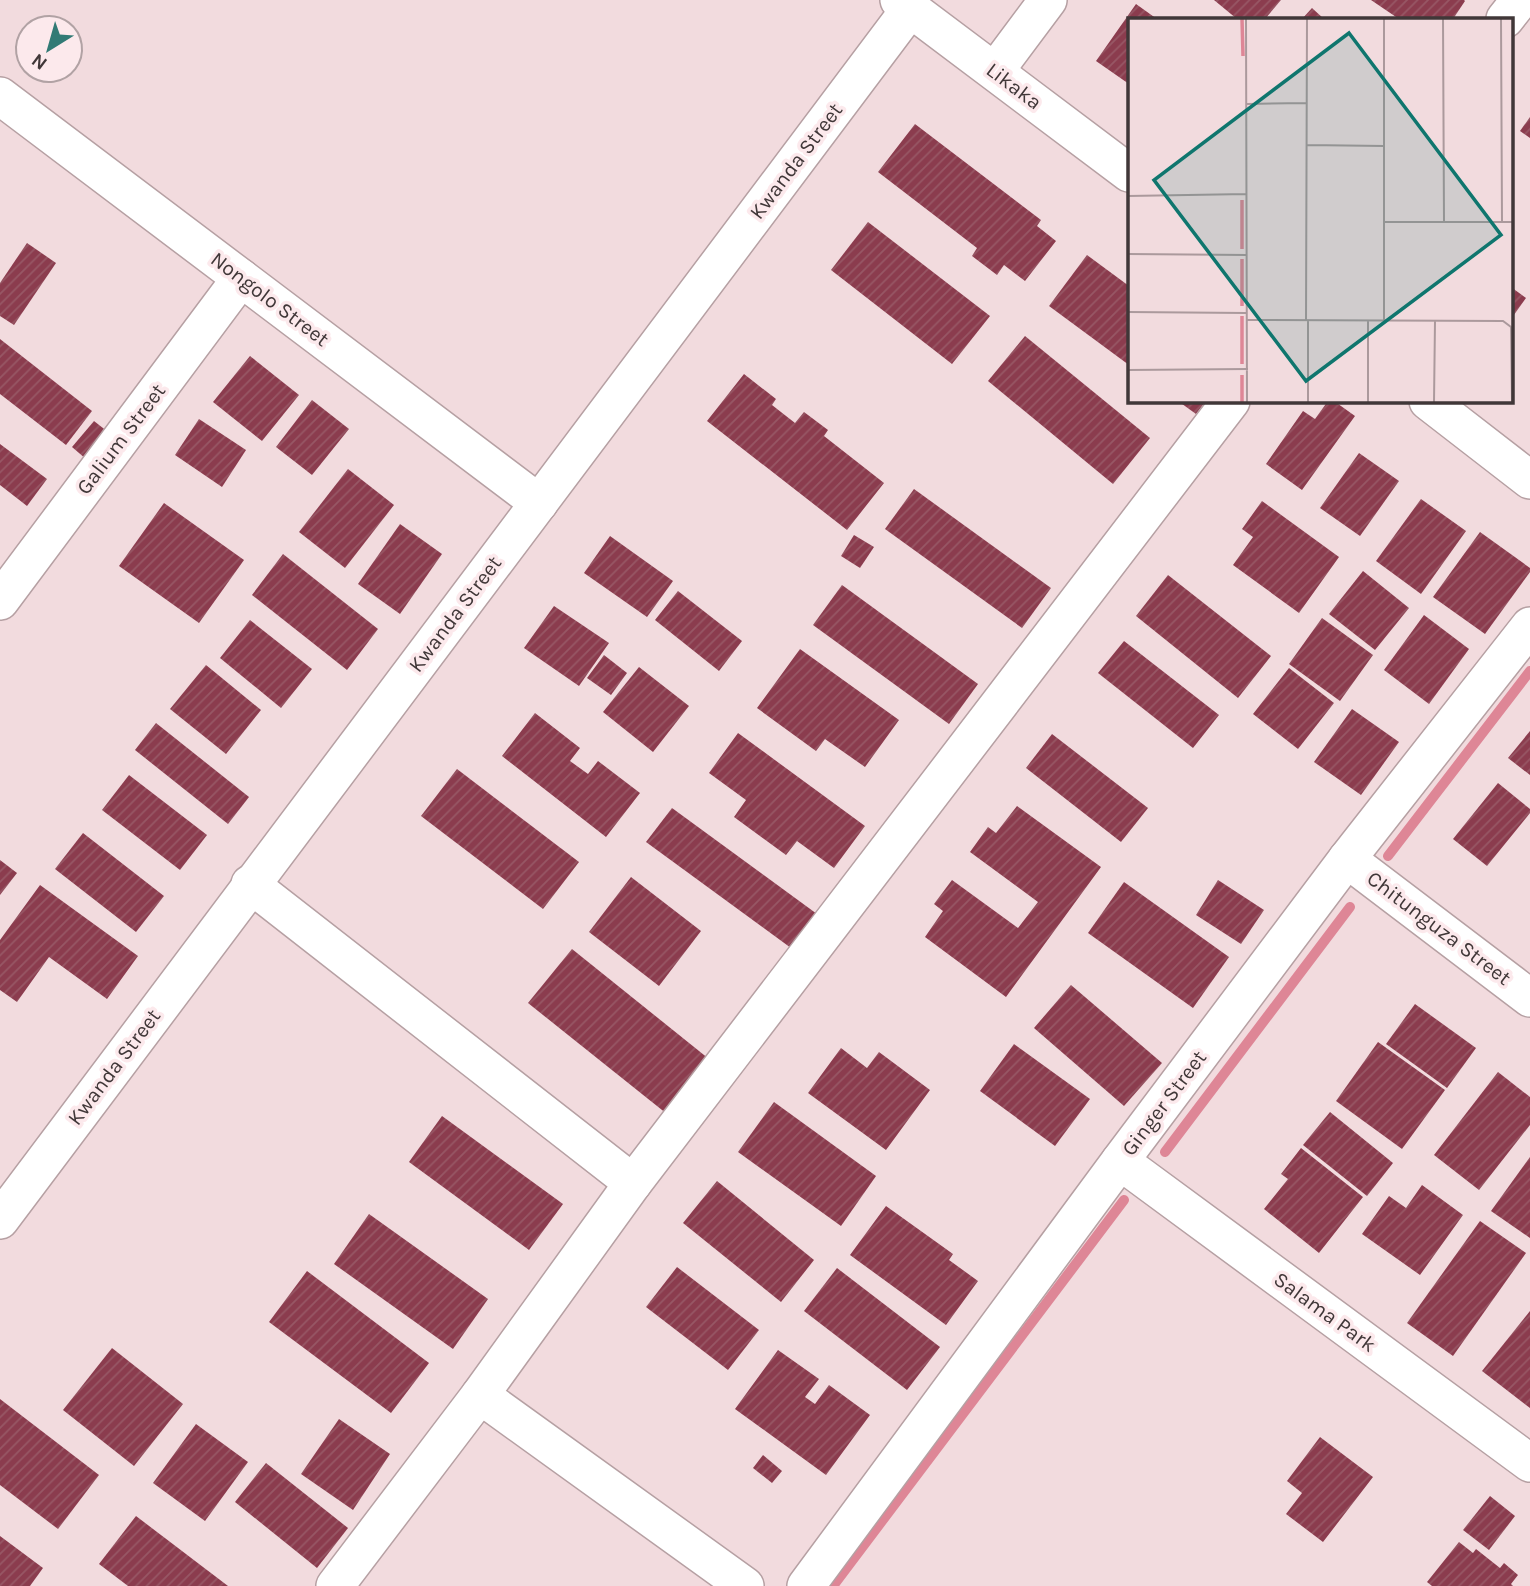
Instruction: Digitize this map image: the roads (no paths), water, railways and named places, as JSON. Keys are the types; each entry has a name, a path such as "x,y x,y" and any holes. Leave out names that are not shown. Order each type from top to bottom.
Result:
{"street":[{"path":"995,71 1048,0"},
{"path":"1506,18 1520,0"},
{"name":"Likaka","path":"904,4 1128,172"},
{"name":"Kwanda Street","path":"0,1220 539,503 904,4"},
{"name":"Nongolo Street","path":"0,96 539,503"},
{"name":"Galium Street","path":"0,601 241,278"},
{"path":"335,1586 480,1395 633,1183 1230,402"},
{"path":"1429,402 1530,480"},
{"name":"Ginger Street","path":"806,1586 1347,859 1530,626"},
{"name":"Chitunguza Street","path":"1347,859 1530,998"},
{"path":"250,884 633,1183"},
{"name":"Salama Park","path":"1120,1161 1530,1463"},
{"path":"480,1395 745,1586"}],"waterway":[{"path":"1388,856 1530,671"},
{"path":"1165,1152 1350,907"},
{"path":"833,1586 1124,1200"}]}
